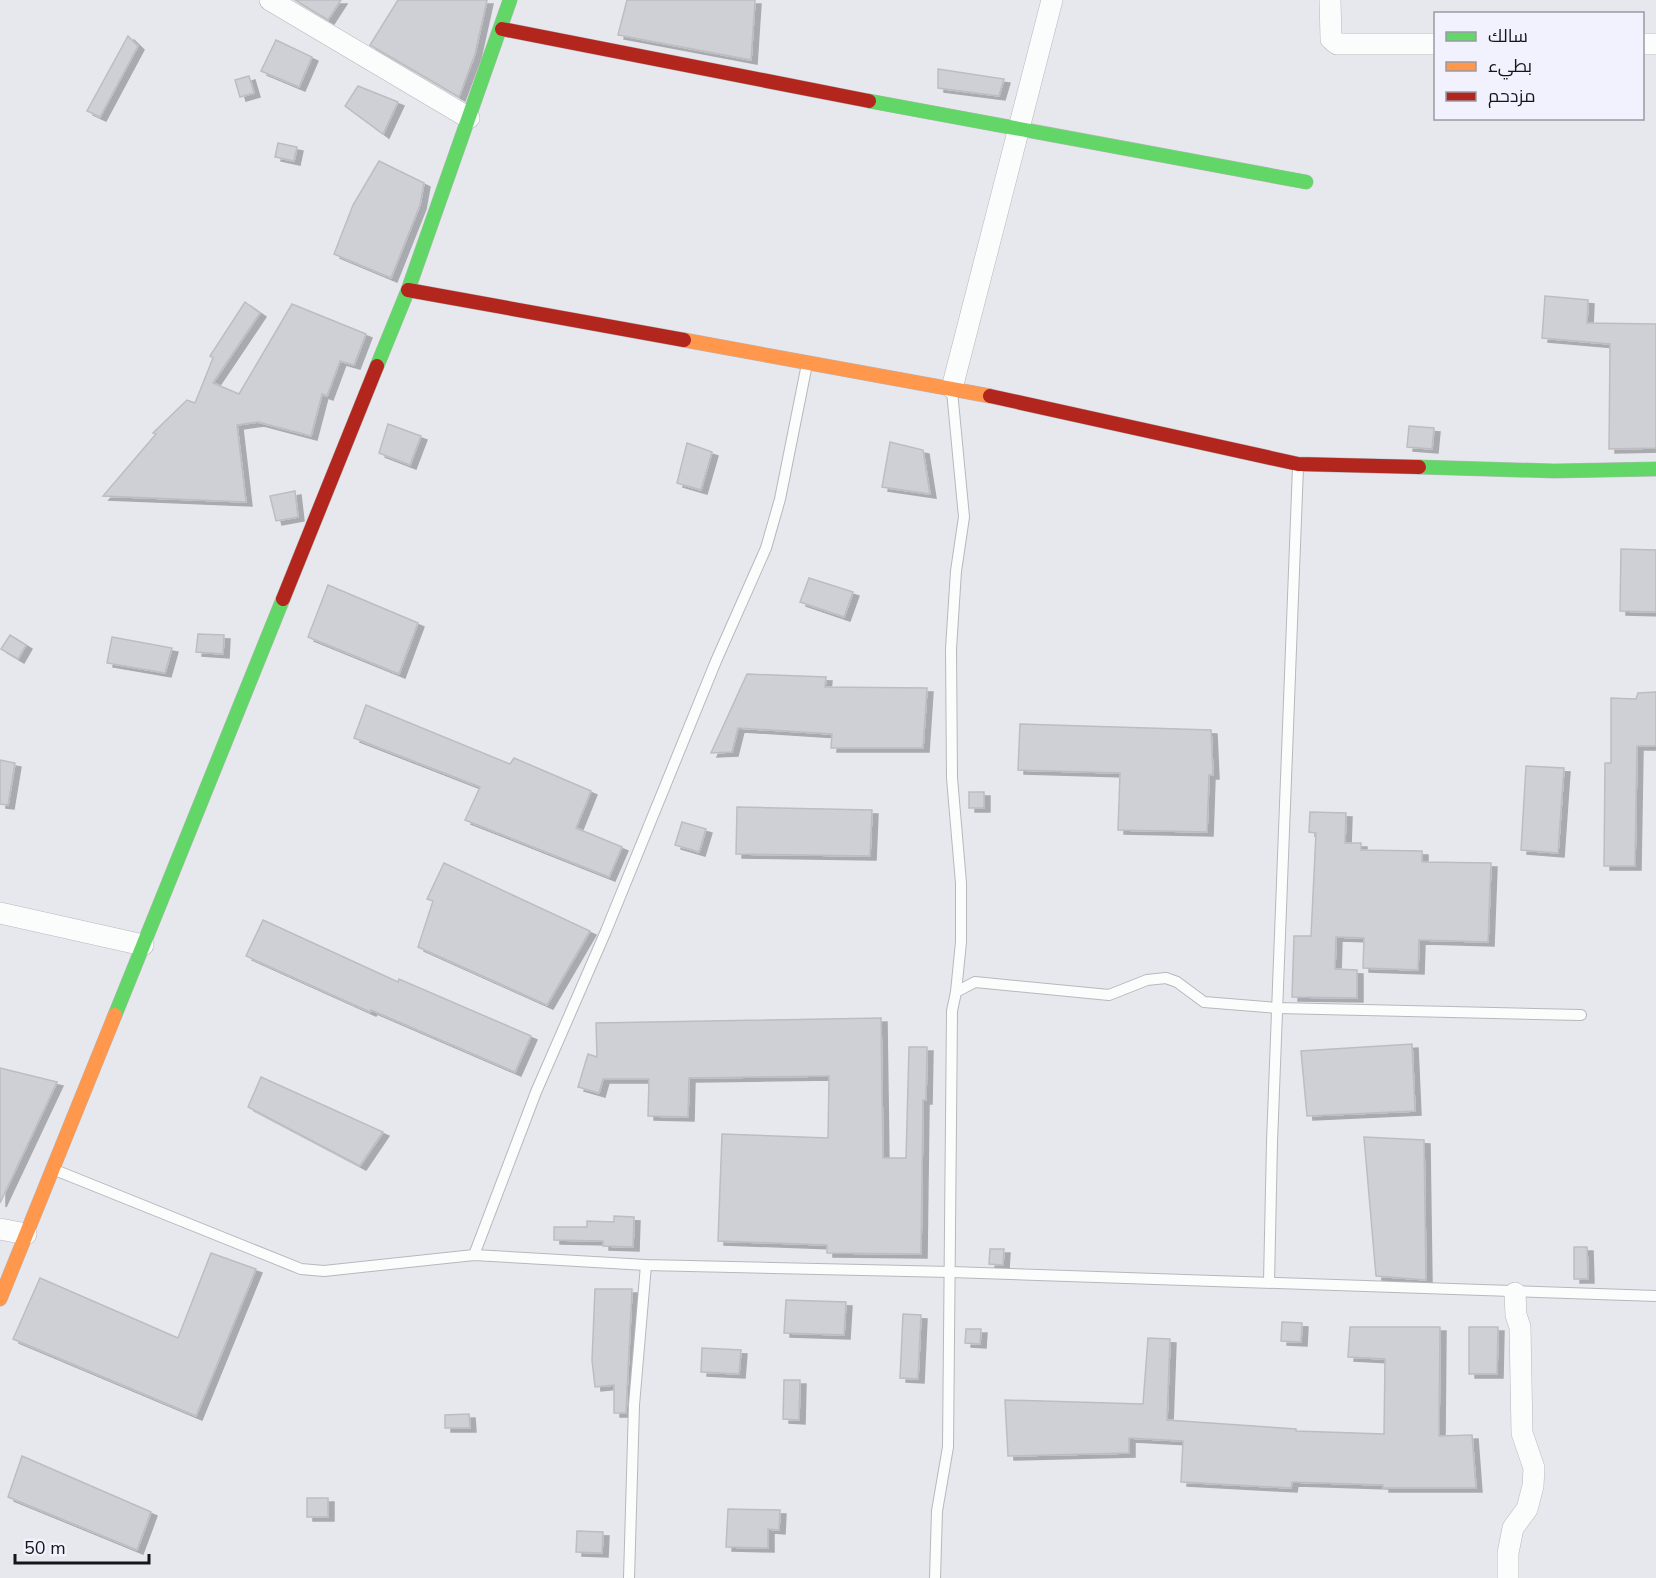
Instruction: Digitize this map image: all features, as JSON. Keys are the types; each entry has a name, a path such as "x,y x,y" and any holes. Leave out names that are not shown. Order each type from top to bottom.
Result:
{"street":[{"path":"270,0 469,118"},
{"path":"0,1299 408,290 502,29 510,0"},
{"path":"952,388 1052,0"},
{"path":"1330,0 1331,39 1336,44 1434,44"},
{"path":"502,29 1306,182"},
{"path":"408,290 952,388 1298,464 1554,471 1656,469"},
{"path":"0,912 143,945"},
{"path":"0,1229 26,1234"},
{"path":"1509,1578 1508,1553 1513,1528 1527,1509 1533,1486 1534,1468 1522,1433 1520,1327 1516,1315 1515,1293"}],"lane":[{"path":"474,1255 536,1092 606,931 716,661 766,548 780,499 807,362"},
{"path":"934,1578 937,1511 948,1447 952,1011 956,992 961,918 952,778 951,649 956,571 964,517 952,388"},
{"path":"1269,1282 1298,464"},
{"path":"956,992 975,982 1109,995 1156,977 1177,982 1204,1002 1277,1008 1581,1015"},
{"path":"54,1169 301,1269 324,1271 474,1255 646,1266 951,1272 1656,1296"},
{"path":"629,1578 634,1405 646,1266"}],"building":[{"path":"295,0 341,0 328,20"},
{"path":"398,0 487,0 475,54 459,97 370,45"},
{"path":"627,0 755,0 751,60 618,35"},
{"path":"128,36 138,46 100,117 87,111"},
{"path":"276,40 312,57 299,87 261,71"},
{"path":"938,69 1004,79 999,96 938,88"},
{"path":"249,76 254,93 240,97 235,80"},
{"path":"358,86 398,102 383,134 345,106"},
{"path":"278,143 297,147 294,161 275,157"},
{"path":"379,161 424,183 420,205 391,278 334,254 353,205"},
{"path":"1545,296 1588,300 1587,323 1656,324 1656,448 1609,449 1610,344 1542,338"},
{"path":"245,302 260,313 213,383 239,394 292,304 366,334 354,365 340,361 327,396 322,394 311,436 258,422 237,425 246,502 103,496 156,434 153,433 187,400 195,403 213,358 210,356"},
{"path":"388,424 421,436 410,465 379,453"},
{"path":"1409,426 1434,428 1432,449 1407,447"},
{"path":"890,442 923,450 930,494 882,487"},
{"path":"687,443 712,452 701,490 677,483"},
{"path":"295,491 298,517 276,521 270,496"},
{"path":"1621,549 1656,550 1656,612 1620,611"},
{"path":"809,578 853,592 844,617 800,602"},
{"path":"328,585 418,623 399,674 308,637"},
{"path":"198,634 224,635 223,654 196,652"},
{"path":"10,635 26,645 18,659 1,649"},
{"path":"112,637 172,648 165,673 107,663"},
{"path":"747,674 826,677 825,687 927,688 923,748 831,748 832,734 738,728 732,752 711,753"},
{"path":"1656,692 1656,746 1637,746 1635,866 1604,866 1605,763 1611,763 1611,698 1636,699 1638,693"},
{"path":"366,705 510,764 514,758 591,791 576,828 622,847 609,877 465,820 480,787 354,738"},
{"path":"1020,724 1211,730 1213,775 1209,775 1207,832 1118,830 1120,773 1018,770"},
{"path":"0,760 15,763 8,805 0,804"},
{"path":"1526,766 1564,768 1558,853 1521,850"},
{"path":"969,792 984,792 984,808 969,808"},
{"path":"737,807 872,810 870,856 736,854"},
{"path":"1310,812 1346,813 1345,843 1361,843 1361,850 1422,851 1422,862 1491,863 1488,942 1419,940 1418,970 1363,968 1364,938 1336,937 1335,969 1357,970 1357,998 1292,997 1294,936 1311,936 1316,833 1309,832"},
{"path":"682,822 706,829 699,852 675,845"},
{"path":"444,863 590,931 547,1005 418,947 433,901 427,899"},
{"path":"263,920 398,982 399,979 531,1036 515,1072 371,1010 370,1012 246,956"},
{"path":"881,1018 883,1158 906,1158 909,1047 927,1047 926,1100 923,1100 921,1254 827,1253 827,1245 718,1241 722,1134 828,1138 829,1076 689,1078 688,1117 648,1116 649,1079 603,1079 599,1093 578,1087 588,1054 597,1057 596,1023"},
{"path":"1412,1044 1415,1111 1307,1116 1301,1051"},
{"path":"0,1068 57,1082 0,1203"},
{"path":"261,1077 383,1132 360,1166 248,1107"},
{"path":"1364,1137 1424,1140 1426,1280 1376,1276"},
{"path":"614,1216 634,1217 633,1247 603,1246 603,1241 554,1240 554,1227 587,1227 587,1221 614,1222"},
{"path":"1574,1247 1587,1247 1588,1279 1574,1279"},
{"path":"990,1249 1004,1249 1003,1265 989,1264"},
{"path":"211,1253 256,1269 196,1416 13,1339 40,1278 178,1338"},
{"path":"595,1289 632,1289 626,1413 614,1413 614,1385 595,1387 592,1360"},
{"path":"786,1300 846,1302 844,1335 784,1333"},
{"path":"903,1314 921,1315 918,1379 900,1378"},
{"path":"1282,1322 1302,1323 1301,1342 1281,1341"},
{"path":"1350,1327 1440,1327 1439,1436 1472,1435 1476,1488 1383,1488 1383,1485 1292,1482 1291,1488 1181,1482 1183,1441 1129,1438 1129,1453 1008,1456 1005,1400 1143,1404 1148,1338 1170,1339 1167,1420 1296,1429 1296,1431 1384,1434 1385,1359 1348,1357"},
{"path":"1469,1327 1498,1327 1497,1374 1469,1374"},
{"path":"966,1329 981,1329 980,1344 965,1343"},
{"path":"702,1348 741,1350 739,1374 701,1372"},
{"path":"784,1380 800,1380 799,1420 783,1419"},
{"path":"469,1414 470,1428 445,1428 445,1415"},
{"path":"22,1456 151,1512 137,1550 8,1497"},
{"path":"307,1498 328,1498 328,1517 307,1517"},
{"path":"728,1509 780,1510 779,1530 768,1529 768,1548 726,1547"},
{"path":"577,1531 603,1532 602,1553 576,1552"}],"traffic: fast":[{"path":"377,366 408,290 510,0"},
{"path":"869,101 1306,182"},
{"path":"1419,467 1554,471 1656,469"},
{"path":"115,1015 283,599"}],"traffic: slow":[{"path":"684,340 990,396"},
{"path":"0,1299 115,1015"}],"traffic: jam":[{"path":"502,29 869,101"},
{"path":"408,290 684,340"},
{"path":"283,599 377,366"},
{"path":"990,396 1298,464 1419,467"}]}
